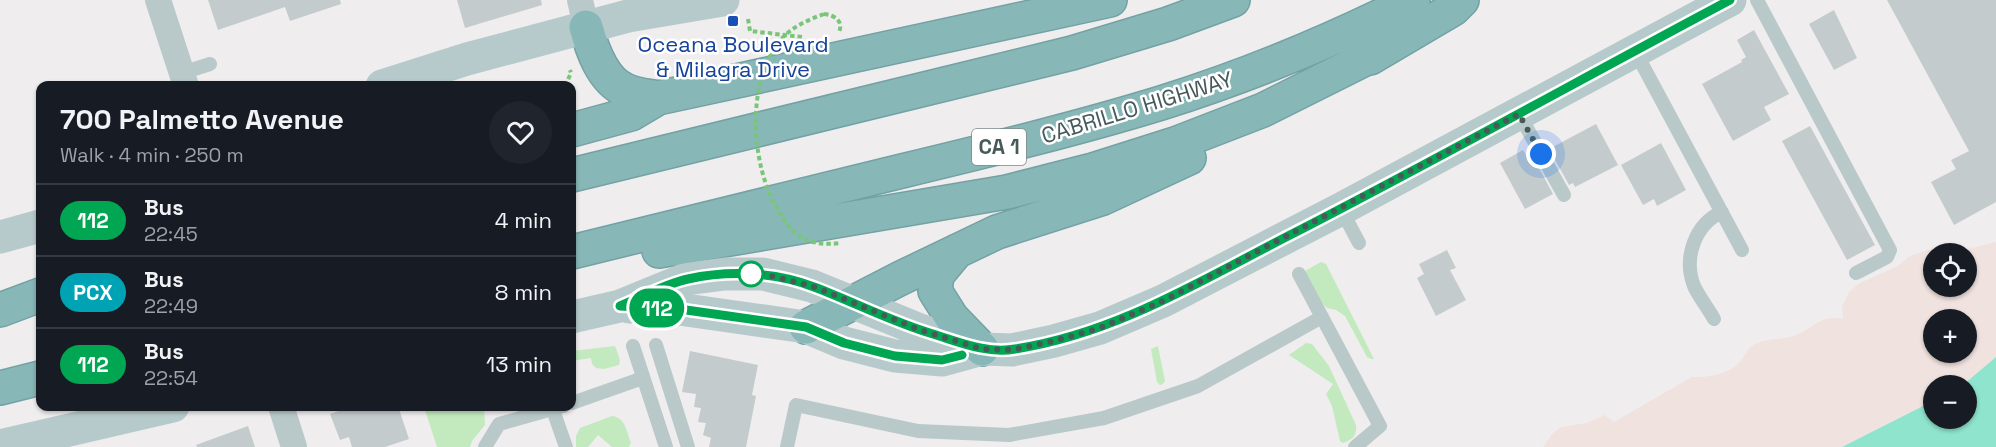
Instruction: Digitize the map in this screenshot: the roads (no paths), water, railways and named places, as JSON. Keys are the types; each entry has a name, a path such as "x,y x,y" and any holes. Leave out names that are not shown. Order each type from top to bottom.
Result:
{"highway":[{"path":"576,128 631,114 658,98 1110,0"},
{"path":"576,174 1072,53 1168,24 1233,0"},
{"name":"CABRILLO HIGHWAY","path":"576,251 1027,140 1134,111 1257,69 1413,0"},
{"path":"806,327 997,232 1103,198 1190,158 1389,47 1453,9 1462,0"},
{"path":"583,13 598,60 615,84 626,91 658,98"},
{"path":"576,264 588,265 1007,192 1093,171 1175,144 1263,110 1389,47"},
{"path":"957,251 937,275 935,291 952,318 982,349"},
{"path":"0,310 36,296"},
{"path":"0,310 36,303"},
{"path":"0,388 36,379"}],"street":[{"path":"158,0 184,79"},
{"path":"576,316 620,306 686,279 725,274 763,274 812,286 920,330 982,349 1012,350 1054,341 1100,328 1163,301 1341,209 1730,0"},
{"path":"398,81 467,59 583,13 628,16 686,3 736,10"},
{"path":"0,237 36,227"},
{"path":"620,306 703,312 806,327 844,343 895,356 942,360 982,349"},
{"path":"0,446 151,411"},
{"path":"283,411 294,447"}],"lane":[{"path":"1757,0 1890,250 1887,257 1857,273"},
{"path":"1635,51 1742,250"},
{"path":"184,79 210,64"},
{"path":"1519,114 1564,195"},
{"path":"1341,209 1359,243"},
{"path":"1714,319 1694,285 1692,250 1697,232 1711,217 1722,212"},
{"path":"1299,274 1380,426 1355,447"},
{"path":"787,447 796,405 918,431 1009,435 1104,418 1198,386 1322,317"},
{"path":"656,345 688,447"},
{"path":"633,346 666,447"},
{"path":"576,402 643,378"},
{"path":"485,447 499,424 547,411"},
{"path":"559,411 566,447"}],"place":[{"name":"Oceana Boulevard & Milagra Drive","path":"733,21"}]}
